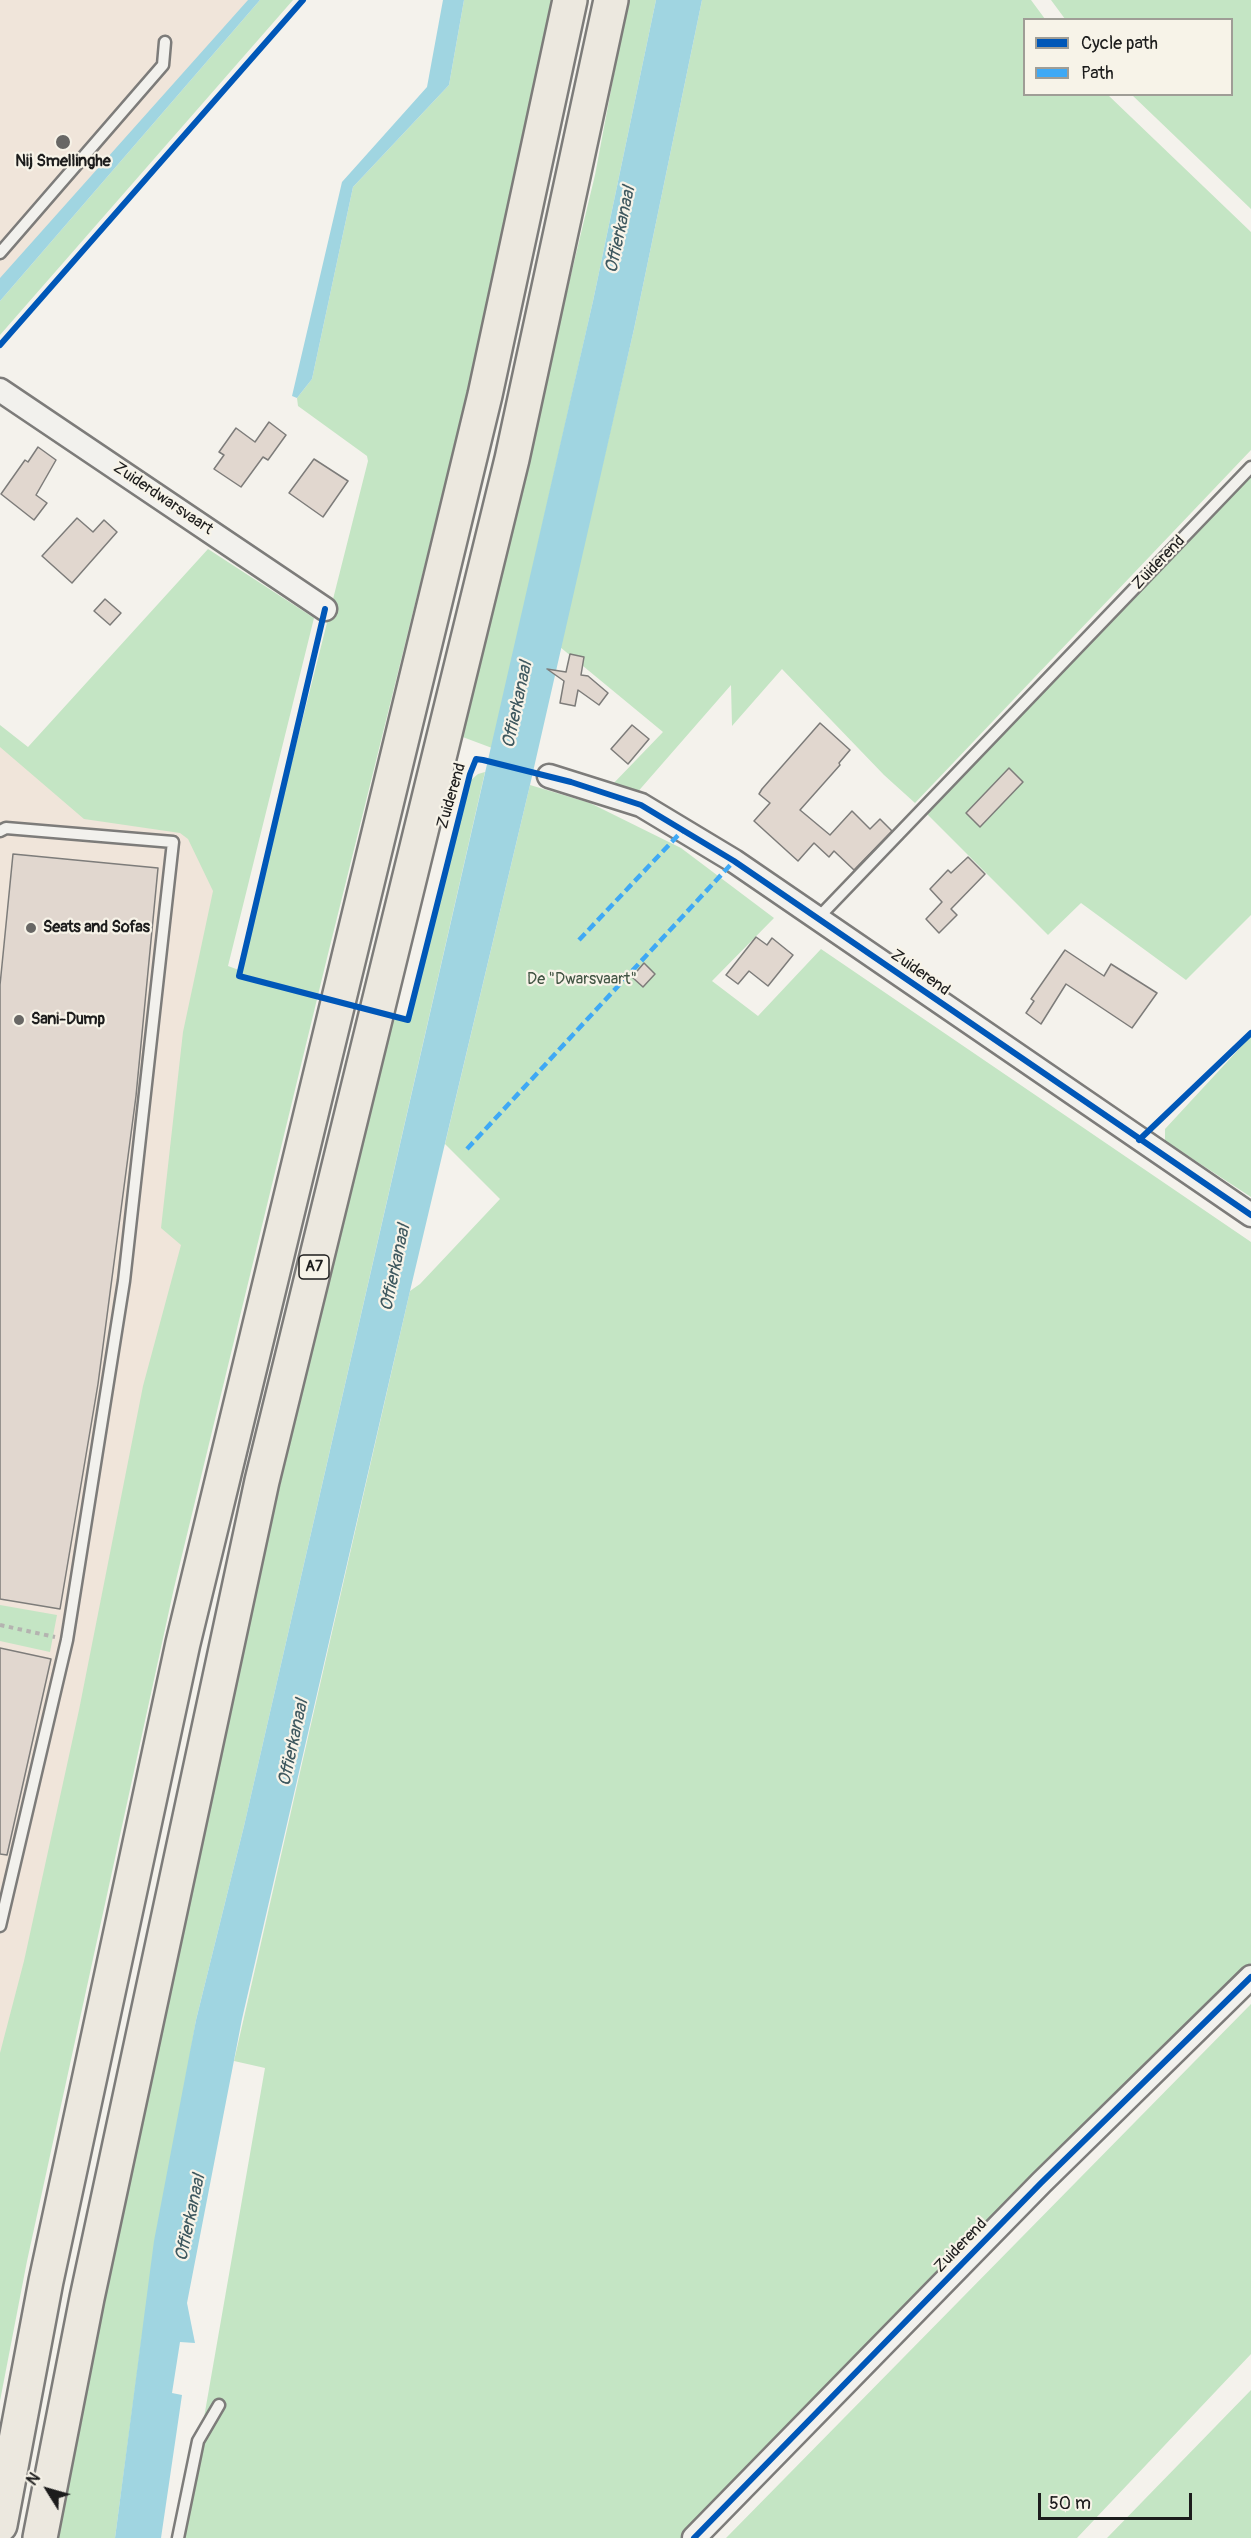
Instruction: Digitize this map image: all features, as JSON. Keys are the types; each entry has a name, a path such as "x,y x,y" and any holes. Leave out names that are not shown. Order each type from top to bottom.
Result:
{"highway":[{"name":"A7","path":"0,2525 46,2281 183,1643 485,395 570,0"},
{"name":"A7","path":"40,2538 89,2286 262,1481 512,459 611,0"}],"street":[{"name":"Zuiderdwarsvaart","path":"0,390 325,609"},
{"name":"Zuiderend","path":"549,776 641,805 734,861 1251,1215"},
{"name":"Zuiderend","path":"694,2538 1041,2184 1251,1977"}],"lane":[{"path":"0,253 163,65 165,42"},
{"name":"Zuiderend","path":"817,919 1251,467"},
{"path":"0,1926 67,1640 124,1281 173,842 3,830"},
{"path":"178,2538 198,2441 219,2405"}],"path":[{"path":"0,1624 67,1640"}],"shaded area":[{"name":"Nij Smellinghe","path":"0,0 251,0 0,284"},
{"path":"0,734 97,805 236,843 195,1237 0,2092"}],"green space":[{"path":"260,0 293,0 0,335 0,301"},
{"path":"464,0 552,0 481,338 174,1588 27,2261 0,2401 0,2053 24,1961 79,1710 143,1386 181,1245 161,1228 183,1032 213,891 188,839 180,833 84,819 0,747 0,725 28,747 208,549 314,618 228,966 239,970 368,461 367,456 298,406 297,398 312,379 353,187 449,85"},
{"path":"628,0 656,0 593,301 492,748 460,736 595,175"},
{"path":"702,0 1031,0 1044,18 1023,18 1023,96 1109,96 1251,232 1251,450 915,803 884,775 782,669 732,726 731,685 635,795 610,787 663,732 560,647 634,329"},
{"path":"1051,0 1251,0 1251,209 1133,96 1233,96 1233,18 1064,18"},
{"path":"1251,474 1251,915 1186,980 1081,903 1048,935 927,814"},
{"path":"485,772 244,1826 196,2020 142,2336 115,2538 58,2538 102,2292 170,1972 278,1494 391,1018 402,1019 412,1008 471,780"},
{"name":"De \"Dwarsvaart\"","path":"530,785 590,803 681,848 774,918 712,981 758,1016 821,949 1251,1242 1251,1963 683,2538 183,2538 265,2068 234,2061 410,1291 420,1284 500,1199 445,1144"},
{"path":"1251,1036 1251,1197 1165,1141 1165,1129"},
{"path":"0,1605 57,1615 50,1652 0,1641"},
{"path":"1251,2004 1251,2354 1077,2538 726,2538"},
{"path":"1251,2390 1251,2538 1107,2538"}],"water":[{"path":"248,0 260,0 0,301 0,278"},
{"path":"443,0 464,0 449,85 353,187 312,379 297,398 292,396 342,182 427,87"},
{"name":"Offierkanaal","path":"656,0 702,0 634,329 242,2019 187,2303 195,2343 180,2342 172,2393 182,2395 161,2538 115,2538 154,2241 196,2020 244,1826 593,301"}],"building":[{"path":"269,422 286,435 268,460 263,457 241,487 214,469 224,455 219,452 236,428 255,442"},
{"path":"38,447 56,460 36,495 47,503 34,520 1,494 25,460 28,462"},
{"path":"314,459 348,481 323,517 289,493"},
{"path":"77,518 93,532 104,520 117,532 72,583 42,556"},
{"path":"105,599 121,613 110,625 94,611"},
{"path":"570,654 584,657 581,675 588,676 608,693 599,705 578,690 575,706 560,703 564,681 547,669 566,672"},
{"path":"820,723 850,750 839,763 840,765 800,810 830,835 852,811 870,829 880,819 892,831 854,870 834,851 829,857 814,843 798,861 754,821 770,803 759,794 762,789"},
{"path":"632,725 649,739 628,764 611,749"},
{"path":"1009,768 1023,782 980,827 966,813"},
{"path":"13,854 158,868 136,1096 98,1384 60,1609 0,1599 0,985"},
{"path":"968,857 985,874 951,909 957,915 939,933 926,919 942,902 930,889 948,870 951,873"},
{"path":"756,937 767,945 772,938 793,955 768,986 749,971 738,984 726,975"},
{"path":"1065,950 1104,976 1111,964 1157,993 1132,1028 1066,984 1041,1024 1026,1013 1034,1001 1031,999"},
{"path":"644,963 655,974 643,987 632,977"},
{"path":"0,1648 51,1659 7,1855 0,1854"}],"marked path":[{"path":"579,940 683,830"},
{"path":"467,1149 734,861"}],"cycle path":[{"path":"0,345 303,0"},
{"path":"325,609 239,976 408,1020 470,774 476,759 483,760 571,782 641,805 734,861 1251,1215"},
{"path":"1139,1140 1251,1033"},
{"path":"694,2538 1041,2183 1251,1977"}],"place":[{"name":"Nij Smellinghe","path":"63,142"},
{"name":"Seats and Sofas","path":"31,928"},
{"name":"Sani-Dump","path":"19,1020"}]}
